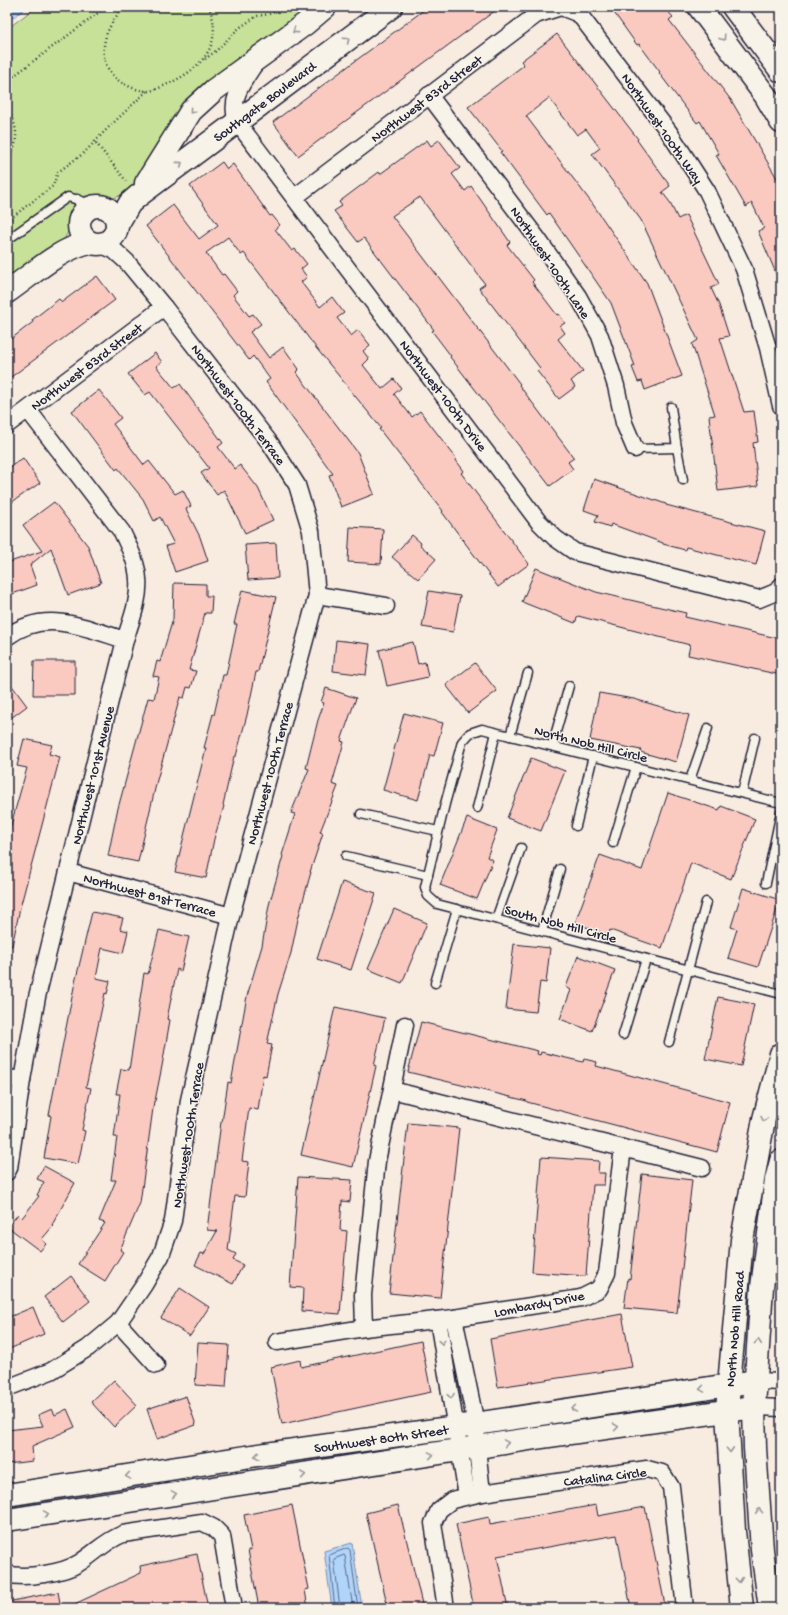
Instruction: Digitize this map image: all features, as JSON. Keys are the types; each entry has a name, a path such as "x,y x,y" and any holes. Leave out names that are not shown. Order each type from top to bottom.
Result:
{"street":[{"name":"Southgate Boulevard","path":"105,215 191,111 214,90 305,24 325,7"},
{"name":"Southgate Boulevard","path":"7,292 62,252 105,215 237,122 391,7"},
{"name":"Northwest 83rd Street","path":"295,197 536,15 561,7"},
{"name":"Northwest 100th Way","path":"561,7 579,14 669,132 707,191 744,269 768,348 781,406"},
{"path":"700,7 764,95 781,122"},
{"path":"733,7 781,71"},
{"path":"237,122 234,113 235,102 242,84 258,58"},
{"name":"Northwest 100th Lane","path":"429,95 537,238 578,296 600,336 616,386 624,423 635,449"},
{"name":"Northwest 100th Drive","path":"237,122 538,520 555,538 575,552 759,599 778,589"},
{"name":"Northwest 100th Terrace","path":"7,1388 51,1371 88,1348 118,1324 144,1286 161,1256 173,1221 189,1100 231,916 317,595 311,531 296,484 270,442 164,307 127,262 115,251 105,215"},
{"name":"Northwest 83rd Street","path":"7,425 164,307"},
{"name":"Northwest 101st Avenue","path":"7,1172 9,1168 15,1079 37,997 125,640 136,602 138,580 133,554 122,532 28,410"},
{"path":"317,595 386,606"},
{"path":"7,637 16,631 37,622 64,622 125,640"},
{"name":"Northwest 81st Terrace","path":"68,872 231,916"},
{"path":"364,1328 363,1295 377,1161 405,1025"},
{"name":"North Nob Hill Road","path":"742,1608 734,1531 727,1411 742,1240 764,1119 781,1054"},
{"path":"392,1090 702,1168"},
{"name":"Lombardy Drive","path":"277,1342 364,1328 446,1319 581,1298 599,1289 607,1273 623,1148"},
{"name":"North Nob Hill Road","path":"770,1608 762,1550 755,1448 754,1407 762,1287 776,1180 781,1161"},
{"path":"446,1319 467,1340 468,1356 462,1361 446,1364"},
{"path":"446,1319 446,1364 466,1426"},
{"path":"118,1324 156,1365"},
{"path":"462,1361 468,1449 475,1494"},
{"path":"755,1381 781,1382"},
{"name":"Southwest 80th Street","path":"7,1495 258,1455 466,1426 755,1381"},
{"path":"754,1407 781,1408"},
{"name":"Southwest 80th Street","path":"7,1520 468,1449 754,1407"},
{"name":"Catalina Circle","path":"446,1608 433,1523 439,1510 452,1500 475,1494 647,1469 662,1473 671,1487 685,1608"},
{"path":"7,1574 24,1576 62,1570 78,1564 110,1539 123,1534 202,1522 214,1528 222,1536 234,1608"}],"lane":[{"path":"7,240 68,197 105,215"},
{"path":"672,407 683,480"},
{"path":"635,449 677,448"},
{"path":"510,736 528,673"},
{"path":"552,746 569,686"},
{"path":"690,780 708,728"},
{"name":"North Nob Hill Circle","path":"445,804 462,742 470,733 482,729 781,802"},
{"path":"477,808 496,733"},
{"path":"742,793 755,738"},
{"path":"576,826 593,756"},
{"path":"613,843 636,767"},
{"name":"South Nob Hill Circle","path":"445,804 425,887 428,896 437,904 781,994"},
{"path":"766,883 781,812"},
{"path":"360,814 438,831"},
{"path":"496,919 521,848"},
{"path":"346,856 428,875"},
{"path":"542,931 560,869"},
{"path":"669,1042 706,902"},
{"path":"435,984 457,909"},
{"path":"624,1035 646,959"}],"path":[{"path":"7,81 106,7"},
{"path":"125,7 109,28 104,41 103,54 109,71 119,81 130,88 147,91"},
{"path":"203,60 212,44 215,33 213,15 210,7"},
{"path":"7,221 53,186 58,172 84,153 147,91 177,80 191,71 216,51 239,28 257,16 269,14 287,7"},
{"path":"7,109 14,122 16,145 7,165"},
{"path":"96,142 105,215"}],"green space":[{"path":"36,7 305,7 302,10 307,16 224,78 145,178 128,192 112,199 93,199 77,213 65,238 7,280 7,29"}],"water":[{"path":"7,7 27,7 7,22"},
{"path":"352,1543 362,1608 332,1608 324,1551"}],"building":[{"path":"428,7 500,7 298,156 273,122"},
{"path":"610,7 664,7 673,17 669,20 731,100 781,185 781,285 758,231 764,228 752,203 746,207 716,155 719,154 700,121 697,123"},
{"path":"557,34 638,139 637,140 670,186 662,192 669,201 678,219 686,215 719,284 711,288 719,305 729,336 720,338 744,412 754,411 758,442 753,443 758,486 718,491 709,416 715,415 692,344 698,340 641,220 592,154 600,148 586,129 577,135 549,98 526,116 594,206 647,283 682,376 645,390 642,381 638,382 632,367 635,366 611,303 549,213 547,215 500,152 502,151 468,107 524,65 521,61"},
{"path":"427,140 431,146 439,140 460,168 452,174 465,191 471,186 510,242 507,245 534,280 532,282 557,315 559,314 565,323 560,326 565,333 558,339 583,371 571,381 575,387 559,399 537,371 540,368 479,288 485,284 420,197 392,216 520,384 519,385 574,458 568,462 573,469 550,486 450,357 451,356 432,331 434,330 364,238 358,242 334,211 342,206 339,202 379,172 380,174"},
{"path":"222,162 227,169 233,164 270,216 272,215 280,225 275,229 292,251 295,249 307,264 301,269 307,277 301,282 320,307 332,297 344,313 337,318 351,336 358,330 370,345 363,351 369,359 363,365 382,389 394,379 401,388 394,394 412,417 420,411 456,458 455,459 464,471 461,473 529,564 498,587 442,512 443,511 379,429 381,428 317,349 244,253 241,255 228,237 206,253 222,275 224,274 237,291 233,295 249,316 253,314 261,324 250,332 269,358 283,347 299,369 296,372 358,453 374,494 341,507 329,475 333,474 266,382 270,379 253,356 249,360 146,226 173,205 199,239 218,225 190,186"},
{"path":"97,276 115,300 7,380 7,342 59,299 62,302"},
{"path":"155,353 162,362 156,366 174,388 180,384 223,443 218,447 235,469 240,465 258,488 273,520 245,533 224,490 217,495 201,473 209,468 150,392 145,395 128,374"},
{"path":"99,390 121,418 113,424 144,465 149,461 175,494 183,490 191,506 186,509 200,537 208,561 175,572 166,546 174,544 160,517 154,521 143,499 118,468 116,470 72,411"},
{"path":"23,458 40,483 12,502 7,495 7,469"},
{"path":"594,479 666,505 765,531 756,565 686,547 685,550 663,544 611,524 610,527 595,522 598,515 584,510"},
{"path":"54,502 88,546 101,583 68,595 51,548 30,565 37,585 7,596 7,563 42,551 23,525"},
{"path":"350,527 383,529 381,564 348,562"},
{"path":"412,535 421,543 420,545 436,559 418,579 392,557"},
{"path":"276,543 278,578 248,580 245,545"},
{"path":"536,568 596,592 686,613 685,617 781,639 781,675 688,655 690,645 578,616 575,623 522,602"},
{"path":"174,583 206,584 206,596 212,596 211,613 205,613 189,670 196,671 191,688 187,687 184,698 180,697 157,780 138,862 108,856 117,812 148,698 154,699 159,677 153,676 157,661 160,662 173,619"},
{"path":"242,590 276,597 258,672 256,672 247,715 236,756 234,756 224,806 214,839 206,878 175,872 206,748 204,748 213,714 214,715 223,675 226,675 237,624 234,624"},
{"path":"429,591 460,596 453,632 422,627"},
{"path":"336,640 370,644 366,675 333,671"},
{"path":"413,642 418,664 425,662 428,677 387,686 379,650"},
{"path":"34,661 75,661 75,695 33,695"},
{"path":"475,663 497,691 468,713 446,685"},
{"path":"7,679 27,706 7,721"},
{"path":"326,688 356,698 341,741 344,742 332,784 338,786 320,832 323,833 310,872 291,953 278,994 267,1044 272,1045 266,1076 263,1075 258,1110 249,1108 242,1161 249,1162 245,1197 235,1196 228,1250 236,1254 233,1260 243,1265 233,1284 195,1265 201,1253 204,1254 217,1231 207,1230 221,1122 228,1082 231,1083 247,996 262,946 269,905 283,856 282,855 295,814 291,813 309,769 306,768 318,720 324,703 321,702"},
{"path":"599,693 634,699 689,715 676,762 640,752 641,750 590,740"},
{"path":"404,713 443,723 434,756 430,755 418,800 383,790"},
{"path":"24,739 52,745 49,754 60,757 20,908 12,946 7,945 7,839 27,768 17,766"},
{"path":"531,758 565,771 541,831 507,818"},
{"path":"668,793 719,810 721,806 755,819 731,879 691,863 662,948 610,930 608,935 575,923 600,855 642,870"},
{"path":"467,818 497,830 487,857 493,860 477,899 440,885"},
{"path":"342,882 376,893 351,970 317,959"},
{"path":"743,888 780,900 758,967 728,958 737,929 731,927"},
{"path":"394,909 427,923 402,983 368,969"},
{"path":"92,912 123,918 120,929 128,931 123,953 102,948 96,978 110,981 107,994 105,993 86,1087 91,1088 82,1130 85,1131 78,1164 44,1158 51,1116 49,1115 74,987"},
{"path":"159,930 189,937 181,971 177,969 167,1019 170,1020 154,1101 140,1203 120,1250 123,1252 105,1281 78,1264 105,1223 99,1221 116,1180 111,1180 117,1137 114,1137 120,1094 116,1094 121,1069 129,1070 144,973 148,974"},
{"path":"514,944 550,948 546,983 540,982 536,1012 506,1009"},
{"path":"578,956 615,970 592,1031 560,1019 571,990 566,987"},
{"path":"718,997 754,1004 741,1066 705,1059"},
{"path":"335,1007 385,1018 374,1065 376,1066 353,1167 301,1155"},
{"path":"421,1022 538,1051 537,1054 540,1055 541,1052 583,1062 584,1059 597,1062 596,1066 730,1102 717,1152 527,1101 408,1072"},
{"path":"408,1123 459,1128 440,1298 389,1293"},
{"path":"541,1157 599,1161 598,1173 605,1173 604,1185 593,1185 586,1276 532,1272"},
{"path":"44,1166 75,1183 52,1225 53,1226 42,1239 46,1244 40,1251 8,1227 18,1214 22,1218 39,1196 37,1195 44,1182 37,1179"},
{"path":"642,1174 692,1180 677,1313 624,1308 628,1278 630,1279"},
{"path":"298,1177 352,1180 350,1202 342,1201 340,1230 347,1231 340,1314 302,1311 303,1288 290,1287"},
{"path":"71,1276 90,1301 63,1322 44,1297"},
{"path":"180,1288 209,1307 190,1336 161,1318"},
{"path":"33,1307 44,1334 7,1350 7,1318"},
{"path":"622,1314 632,1367 498,1387 490,1339"},
{"path":"421,1341 431,1392 282,1424 271,1367 300,1360 301,1367"},
{"path":"198,1343 229,1345 226,1387 195,1385"},
{"path":"114,1380 137,1405 114,1427 91,1402"},
{"path":"186,1396 196,1425 157,1439 147,1409"},
{"path":"52,1409 55,1415 67,1409 75,1427 32,1446 33,1461 7,1464 7,1430 43,1426 38,1415"},
{"path":"292,1505 309,1589 305,1590 308,1608 259,1608 248,1550 251,1550 244,1515"},
{"path":"398,1505 423,1608 388,1608 366,1513"},
{"path":"596,1505 598,1516 645,1507 665,1605 648,1608 631,1608 617,1535 497,1556 508,1608 474,1608 456,1524 489,1517 490,1524"},
{"path":"197,1554 208,1608 66,1608 141,1573 140,1566"},
{"path":"58,1592 61,1608 7,1608 7,1602"}]}
